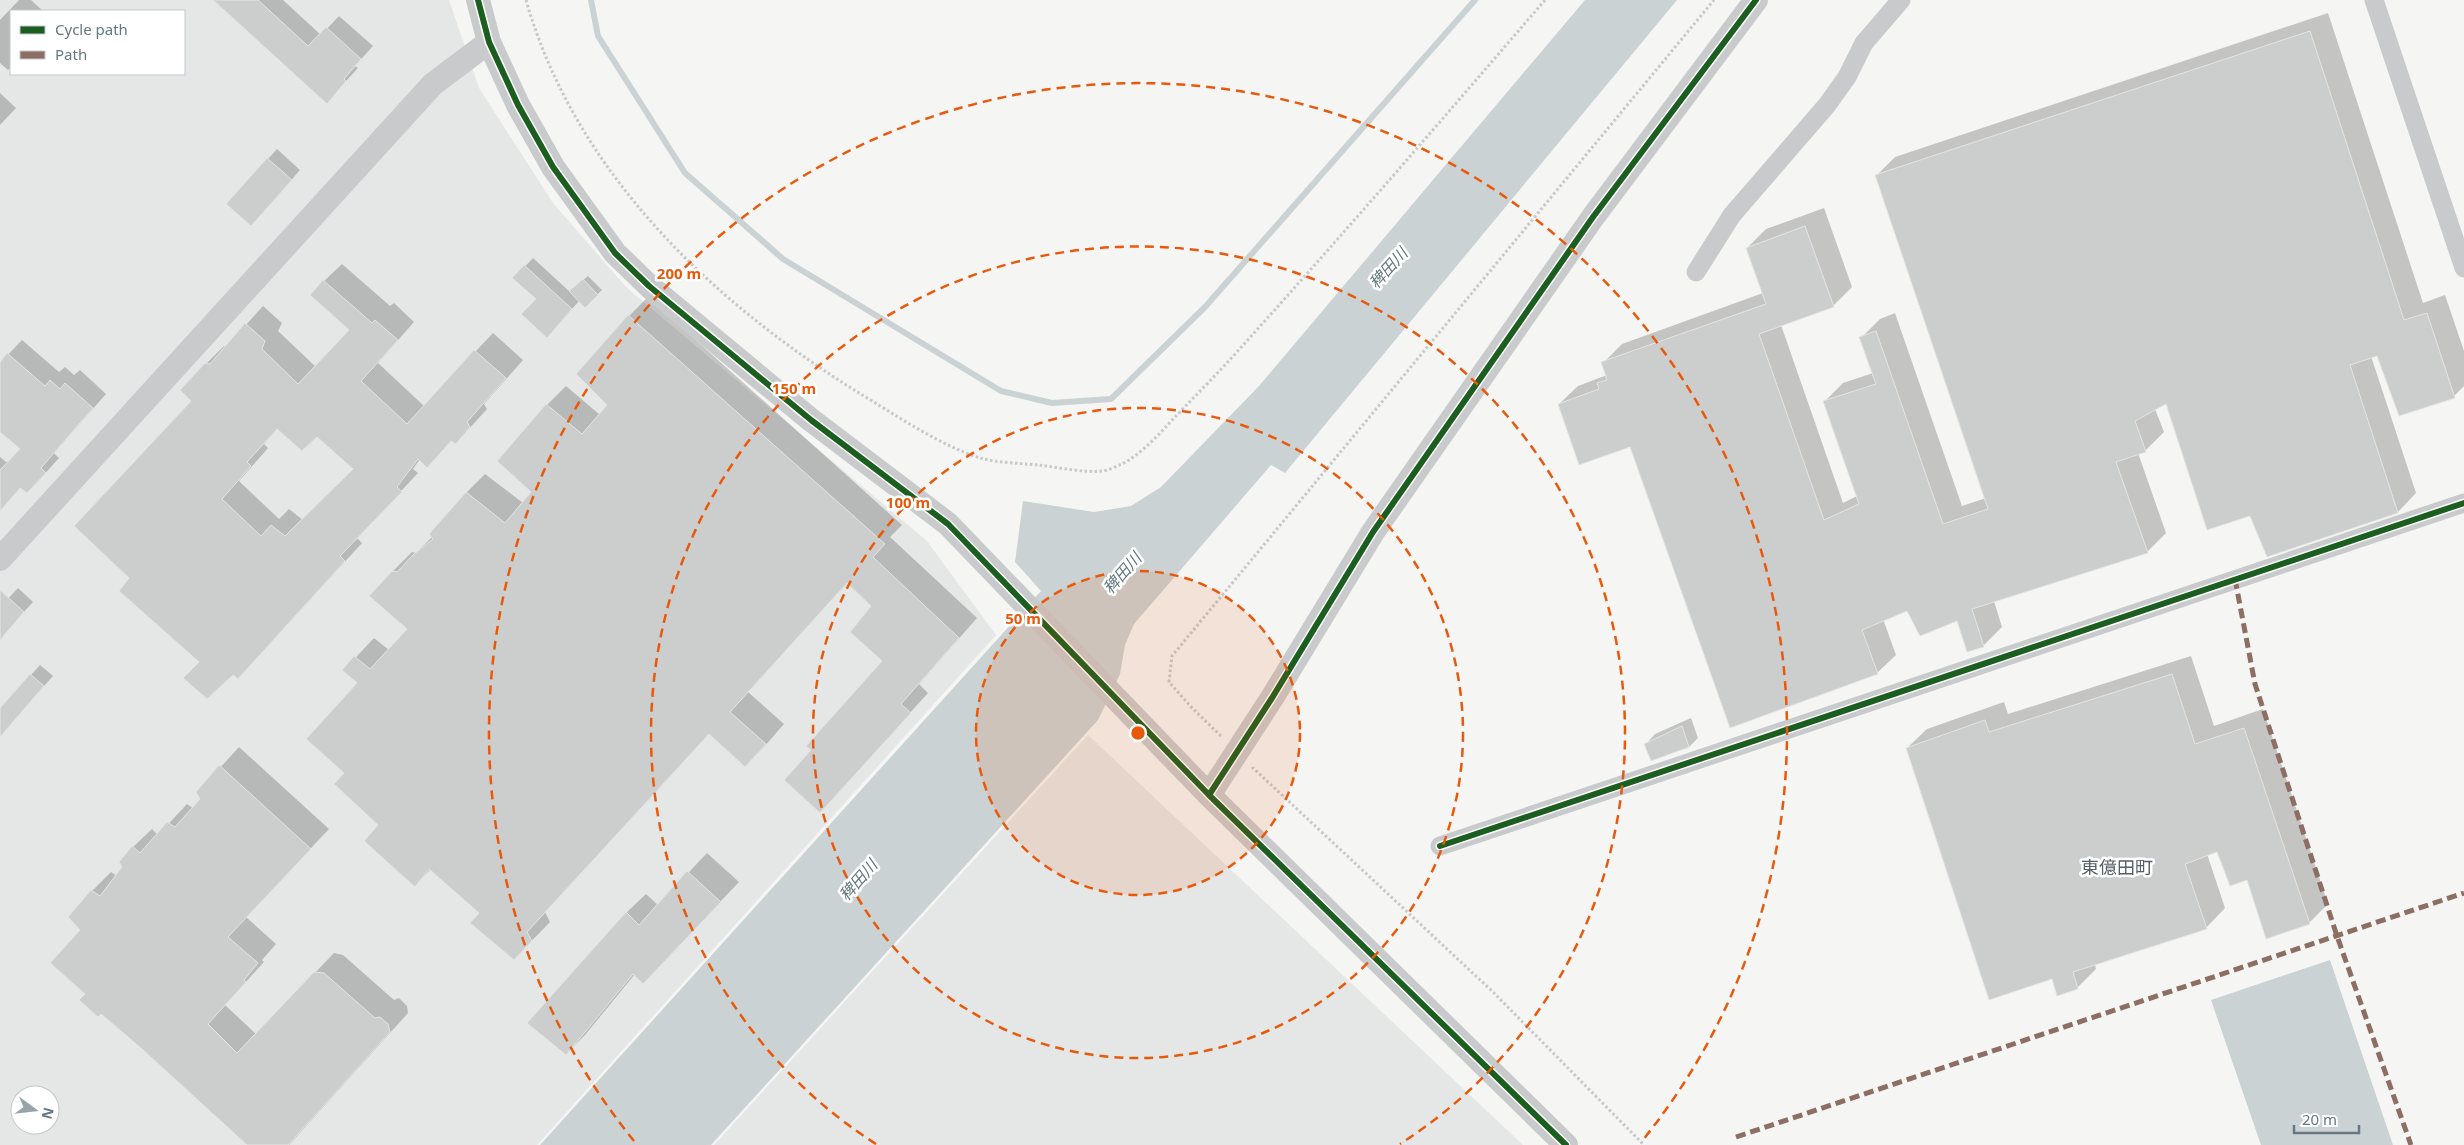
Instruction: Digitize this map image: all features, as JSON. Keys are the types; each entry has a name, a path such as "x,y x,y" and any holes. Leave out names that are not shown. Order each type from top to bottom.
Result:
{"street":[{"path":"478,0 489,42 507,82 553,167 615,253 649,286 811,420 948,524 1133,719 1566,1145"},
{"path":"1210,795 1272,698 1373,532 1432,446 1593,217 1756,0"},
{"path":"1696,272 1732,215 1827,104 1847,77 1864,43 1900,0"},
{"path":"2374,0 2464,268"},
{"path":"0,558 433,84 489,42"},
{"path":"1440,846 2464,503"}],"path":[{"path":"526,0 536,36 550,70 568,107 599,156 653,224 691,264 776,338 821,369 895,415 957,449 980,458 1004,462 1104,472 1126,462 1150,443 1222,369 1326,254 1545,0"},
{"path":"1644,1145 1493,992 1236,752 1169,682 1172,656 1714,0"}],"shaded area":[{"path":"0,0 449,0 479,88 553,203 627,288 927,541 996,635 537,1145 0,1145"},
{"path":"1088,735 1523,1145 714,1145"}],"water":[{"name":"稗田川","path":"1585,0 1677,0 1285,473 1271,465 1134,624 1125,645 1120,674 1098,720 711,1145 540,1145 1041,591 1015,562 1023,501 1094,512 1131,506 1161,487 1259,386"},
{"path":"2330,960 2393,1145 2261,1145 2211,1000"}],"building":[{"path":"213,0 258,0 308,46 326,27 361,59 344,79 346,81 327,104"},
{"path":"2310,31 2404,320 2427,313 2455,398 2399,416 2377,356 2350,365 2398,513 2267,557 2250,516 2207,530 2166,404 2135,421 2146,452 2116,462 2148,553 1972,609 1984,647 1967,652 1957,621 1920,636 1907,611 1862,630 1878,674 1730,728 1630,447 1579,465 1558,404 1599,389 1597,383 1607,380 1601,362 1766,304 1746,248 1805,226 1834,307 1759,334 1824,520 1859,504 1823,401 1876,384 1859,337 1876,331 1943,524 1988,509 1875,175"},
{"path":"267,158 292,180 251,226 226,204"},
{"path":"524,265 572,309 547,338 521,314 536,299 512,278"},
{"path":"583,279 598,295 585,308 569,291"},
{"path":"323,280 372,323 375,320 398,340 361,381 407,424 474,350 506,378 467,422 470,427 456,444 451,441 427,468 418,459 397,487 402,492 340,556 345,561 238,679 233,675 207,699 183,678 199,662 119,591 129,578 74,526 191,401 180,390 205,363 210,364 245,323 265,341 262,349 298,384 349,330 310,295","holes":["277,429 302,451 317,437 353,469 285,536 271,525 261,536 222,499 251,466 247,462"]},
{"path":"628,315 885,544 873,557 959,638 901,704 911,713 820,813 784,780 811,750 806,746 882,661 850,632 871,606 847,583 730,712 766,744 745,767 709,734 527,932 532,941 514,960 470,923 479,913 429,869 415,887 364,841 378,825 334,784 344,773 306,739 357,683 342,670 354,656 370,669 407,629 369,596 392,571 397,572 413,555 433,539 429,534 466,492 505,523 531,492 497,461 546,404 582,434 607,405 576,374"},
{"path":"7,353 45,386 50,380 60,389 65,383 93,408 41,468 46,473 27,493 20,488 0,511 0,470 20,449 0,432 0,362"},
{"path":"0,590 24,612 0,640"},
{"path":"30,674 44,686 0,737 0,708"},
{"path":"2172,674 2195,744 2244,728 2310,924 2266,939 2247,880 2230,886 2217,852 2185,864 2207,929 2073,972 2078,989 2057,996 2052,979 1989,1000 1906,748 1985,720 1989,732"},
{"path":"1682,726 1689,747 1651,761 1644,744"},
{"path":"219,765 311,849 228,937 258,963 244,980 246,982 208,1024 237,1053 314,972 324,973 375,1018 380,1017 388,1024 390,1032 288,1145 247,1145 142,1049 101,1014 98,1017 79,1000 85,994 50,963 80,930 68,917 91,890 100,896 122,867 119,862 132,846 140,853 167,822 175,827 200,799 196,792"},
{"path":"687,871 721,902 643,984 633,974 566,1055 527,1023 626,912 639,925"}],"waterway":[{"path":"591,0 598,36 685,173 783,259 1001,391 1052,403 1111,399 1205,307 1475,0"}],"marked path":[{"path":"2235,579 2255,684 2337,936 2411,1145"},
{"path":"1736,1137 2464,893"}],"cycle path":[{"path":"478,0 489,42 518,105 553,167 615,253 649,286 811,420 948,524 1209,795 1566,1145"},
{"path":"1209,795 1272,698 1373,532 1593,217 1756,0"},
{"path":"1440,846 2464,503"}],"district":[{"name":"東億田町","path":"2117,868"}]}
